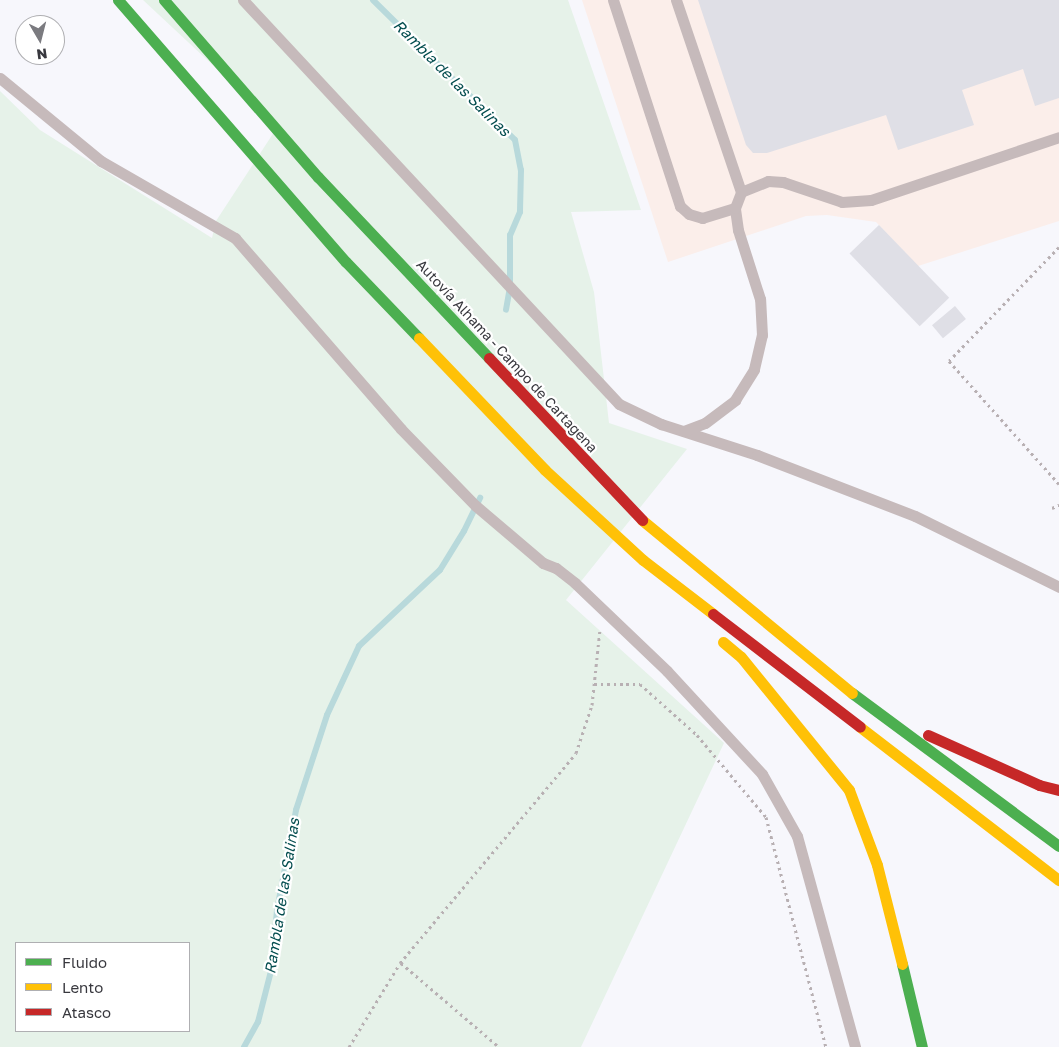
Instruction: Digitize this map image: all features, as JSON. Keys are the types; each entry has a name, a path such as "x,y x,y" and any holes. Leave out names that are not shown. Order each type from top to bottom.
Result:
{"highway":[{"path":"118,0 346,262 545,470 643,560 1059,880"},
{"name":"Autovía Alhama - Campo de Cartagena","path":"164,0 318,177 654,533 860,700"},
{"path":"643,560 652,580 681,606"},
{"path":"711,632 741,657 849,790 877,865 922,1047"},
{"path":"860,700 937,740 1039,785 1059,790"},
{"path":"860,700 1059,846"}],"lane":[{"path":"243,0 619,404 684,431 757,455 915,516 1059,587"},
{"path":"613,0 680,206 689,214 702,218 735,208"},
{"path":"676,0 741,192 735,208 738,230 760,299 762,335 754,369 735,400 705,423 684,431"},
{"path":"0,78 101,161 235,238 401,429 476,506 543,563 556,568 575,583 667,671 762,774 797,836 855,1047"},
{"path":"741,192 768,181 783,182 842,202 870,200 1059,137"}],"path":[{"path":"1059,247 949,361 1059,484"},
{"path":"1052,508 1059,505"},
{"path":"349,1047 400,963 576,753 592,705 602,609"},
{"path":"594,684 640,684 697,735 766,817 826,1047"},
{"path":"400,963 499,1047"}],"shaded area":[{"path":"143,0 568,0 641,210 571,212 594,292 609,423 687,449 566,600 724,743 581,1047 0,1047 0,91 40,130 212,238 216,221 278,126"},
{"path":"582,0 1059,0 1059,221 918,266 876,222 827,215 806,216 668,262"}],"building":[{"path":"698,0 1059,0 1059,98 1035,106 1023,69 962,90 974,125 898,150 886,115 767,153 753,153 746,145"},
{"path":"879,225 949,298 920,326 850,253"},
{"path":"955,306 966,319 943,338 932,325"}],"waterway":[{"name":"Rambla de las Salinas","path":"373,0 515,140 521,170 520,212 510,235 510,287 506,310"},
{"name":"Rambla de las Salinas","path":"244,1047 258,1022 272,967 277,910 296,810 327,715 359,646 440,570 464,531 480,498"}],"traffic: fast":[{"path":"118,0 346,262 419,338"},
{"path":"164,0 318,177 489,358"},
{"path":"852,693 1059,846"},
{"path":"902,964 922,1047"}],"traffic: slow":[{"path":"419,338 545,470 643,560 713,614"},
{"path":"642,520 852,693"},
{"path":"723,642 741,657 849,790 877,865 902,964"},
{"path":"860,727 1059,880"}],"traffic: jam":[{"path":"489,358 642,520"},
{"path":"713,614 860,727"},
{"path":"928,735 1039,785 1059,790"}]}
